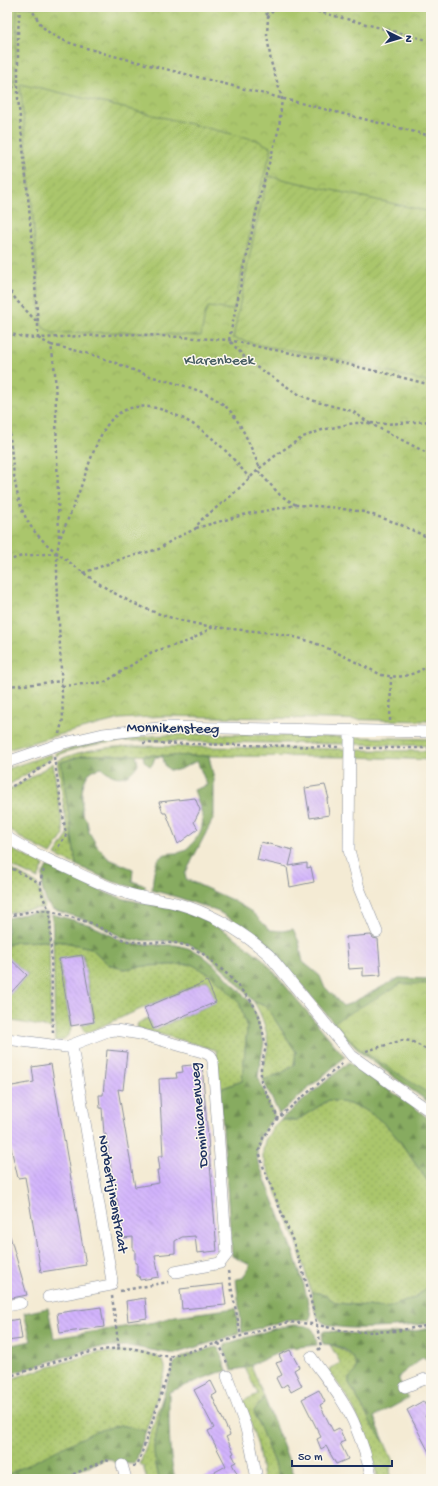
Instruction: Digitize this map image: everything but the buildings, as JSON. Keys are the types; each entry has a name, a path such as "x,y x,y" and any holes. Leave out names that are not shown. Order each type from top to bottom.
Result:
{"street":[{"name":"Monnikensteeg","path":"7,762 56,745 103,734 168,727 431,732"},
{"path":"350,731 349,850 359,888 377,932"},
{"path":"7,837 19,845 105,885 127,893 198,910 235,929 256,943 269,956 352,1056 431,1112"},
{"name":"Dominicanenweg","path":"7,1039 61,1047 72,1046 103,1033 116,1030 147,1036 206,1053 211,1056 213,1061 227,1254 220,1264 173,1277"},
{"name":"Norbertijnenstraat","path":"72,1046 112,1281 111,1289"},
{"path":"48,1297 111,1289"},
{"path":"7,1306 21,1303"},
{"path":"312,1357 344,1403 350,1415 361,1441 372,1479"},
{"path":"227,1376 245,1425 257,1479"},
{"path":"404,1387 425,1379 431,1380"},
{"path":"122,1465 126,1479"}],"path":[{"path":"20,7 18,32 18,84 38,338"},
{"path":"30,7 43,27 51,34 106,54 431,136"},
{"path":"230,340 259,199 279,128 282,98 272,62 267,35 268,17 264,7"},
{"path":"268,17 276,7"},
{"path":"300,7 431,41"},
{"path":"7,92 18,84"},
{"path":"7,287 17,301 38,324"},
{"path":"7,333 23,337 38,338 130,334 230,340 323,359 431,385"},
{"path":"38,338 52,346 80,351 104,358 148,375 184,385 224,405 234,417 259,470 280,495 297,505"},
{"path":"230,340 250,363 300,395 317,402 352,411 369,423 431,455"},
{"path":"52,346 55,372 59,541 57,553 63,719 58,735 55,759 66,835 46,865 40,877 40,883 44,899 50,911 54,1046"},
{"path":"59,541 101,436 112,419 130,408 147,406 179,415 213,439 250,479"},
{"path":"7,415 14,470 21,506 33,529 44,542 83,573 134,605 178,620 214,627 303,639 324,647 382,675 391,677 404,677 413,674 431,664"},
{"path":"195,529 201,520 231,496 280,452 303,437 322,430 354,423 386,424 431,421"},
{"path":"83,573 124,558 159,549 172,540 195,529 247,514 297,505 330,507 364,512 397,523 431,539"},
{"path":"7,561 22,556 57,553"},
{"path":"62,686 105,682 152,652 189,641 214,627"},
{"path":"390,731 391,677"},
{"path":"7,686 62,681"},
{"name":"Monnikensteeg","path":"140,743 431,748"},
{"path":"7,788 22,781 61,756"},
{"path":"7,866 40,883"},
{"path":"7,916 38,910 50,911 91,923 124,940 132,942 176,943 188,946 202,953 219,966 252,1002 260,1016 266,1046 261,1068 261,1080 278,1118"},
{"path":"312,1357 321,1347 317,1326 307,1285 294,1244 260,1158 263,1138 278,1118 352,1056 403,1040 411,1041 431,1052"},
{"path":"120,1349 111,1289 173,1277"},
{"path":"230,1282 241,1337"},
{"path":"7,1377 94,1351 134,1349 170,1357 289,1322 367,1332 395,1331 431,1325"},
{"path":"220,1343 230,1371 227,1376"},
{"path":"62,1479 106,1460 110,1460 114,1465 136,1466 138,1464 168,1371 170,1357"}],"green space":[{"name":"Klarenbeek","path":"7,7 431,7 431,721 165,716 120,719 7,750"},
{"path":"7,7 17,7 15,82 7,79"},
{"path":"20,83 257,140 272,148 257,199 234,310 208,307 205,314 201,336 130,332 52,333 44,328 41,324 32,205"},
{"path":"268,176 431,212 431,383 324,356 264,346 233,338 255,229"},
{"path":"201,734 347,737 347,744 129,741 92,745 56,756 55,753 91,744 128,738"},
{"path":"354,737 431,739 431,746 353,744"},
{"path":"135,746 347,749 346,757 85,755 61,762 76,865 55,855 68,835 57,761 85,751"},
{"path":"353,750 431,751 431,760 353,757"},
{"path":"51,754 52,758 7,786 7,769"},
{"path":"85,755 136,755 138,764 133,771 123,777 114,776 102,768 93,770 88,774 84,782 82,792 82,813 87,821 89,832 97,846 109,859 133,869 132,881 146,886 143,890 111,881 76,865 61,762"},
{"path":"143,755 209,756 214,779 214,817 185,874 186,879 232,900 252,912 270,930 283,931 293,929 299,942 303,962 320,976 324,986 343,1006 399,978 431,979 431,1104 361,1053 348,1040 273,951 239,924 219,912 152,890 154,871 158,860 163,855 178,853 185,850 199,834 202,828 202,815 194,790 207,785 197,761 181,769 171,770 168,769 163,757 155,757 151,766 144,761"},
{"path":"53,763 64,834 51,854 19,837 7,827 7,791"},
{"path":"7,847 44,865 38,879 7,864"},
{"path":"47,866 109,894 125,899 178,910 196,916 233,936 263,959 345,1057 279,1114 263,1080 282,1073 294,1065 296,1052 266,1006 254,1002 228,973 203,951 189,944 176,941 132,940 124,938 92,922 52,909 47,904 42,888 43,875"},
{"path":"7,867 37,884 45,906 43,908 23,910 7,914"},
{"path":"38,912 47,912 49,941 16,942 7,945 7,918"},
{"path":"52,914 91,925 132,944 176,945 188,948 201,954 217,967 250,1002 257,1017 264,1042 258,1077 275,1117 261,1136 257,1159 291,1245 304,1285 311,1316 309,1320 283,1321 242,1333 236,1279 243,1278 250,1265 232,1256 220,1089 242,1081 247,1029 240,1004 211,975 191,964 146,966 124,969 108,964 91,948 53,941"},
{"path":"49,941 51,1028 7,1020 7,998 28,975 10,959 7,962 7,945 16,942"},
{"path":"53,941 91,948 108,964 124,969 146,966 191,964 211,975 240,1004 247,1029 242,1081 220,1089 216,1050 138,1028 137,1026 138,1023 148,1018 154,1030 216,1002 207,980 86,1033 83,1030 82,1025 94,1022 83,955 59,959 71,1029 65,1038 55,1041"},
{"path":"401,984 431,984 431,1097 425,1091 361,1050 334,1022"},
{"path":"254,1002 266,1006 296,1052 294,1065 282,1073 263,1080 263,1069 268,1046 262,1019"},
{"path":"349,1062 411,1104 431,1121 431,1187 402,1144 386,1125 367,1111 356,1106 329,1100 297,1120 280,1120"},
{"path":"329,1100 356,1106 367,1111 386,1125 402,1144 431,1187 431,1282 426,1289 414,1298 387,1308 337,1303 319,1293 311,1292 297,1243 263,1158 265,1140 280,1120 297,1120"},
{"path":"431,1282 431,1323 408,1326 356,1328 328,1325 321,1321 317,1315 311,1292 319,1293 337,1303 387,1308 414,1298 426,1289"},
{"path":"48,1308 54,1338 155,1322 175,1316 236,1308 239,1334 174,1354 128,1346 93,1348 7,1375 7,1346 31,1341 24,1313"},
{"path":"293,1325 311,1328 315,1334 317,1345 289,1348 245,1368 232,1370 224,1348 226,1344 276,1328"},
{"path":"431,1328 431,1365 425,1358 422,1358 399,1376 399,1380 409,1398 374,1417 385,1443 372,1425 349,1383 349,1378 356,1370 353,1358 342,1348 323,1344 322,1333 324,1331 329,1331 354,1334 380,1334"},
{"path":"330,1345 336,1346 348,1353 356,1363 357,1368 355,1373 349,1378 349,1383 372,1425 385,1443 394,1464 390,1468 391,1479 378,1479 370,1449 360,1422 347,1397 329,1371 330,1368 339,1364 340,1362"},
{"path":"216,1347 219,1349 227,1371 217,1373 169,1392 170,1447 175,1479 159,1479 154,1446 164,1393 173,1366 176,1362 186,1356"},
{"path":"127,1351 146,1353 158,1357 165,1366 165,1372 146,1431 120,1425 7,1475 7,1380 95,1353"},
{"path":"251,1365 264,1397 254,1411 280,1479 263,1479 258,1446 244,1402 245,1400 258,1394 245,1368"},
{"path":"164,1393 154,1446 159,1479 147,1479 143,1466 140,1464"},
{"path":"264,1397 296,1479 280,1479 254,1411"},
{"path":"120,1425 146,1431 135,1464 115,1463 110,1459 106,1459 57,1479 7,1479 7,1475 96,1431"}]}
